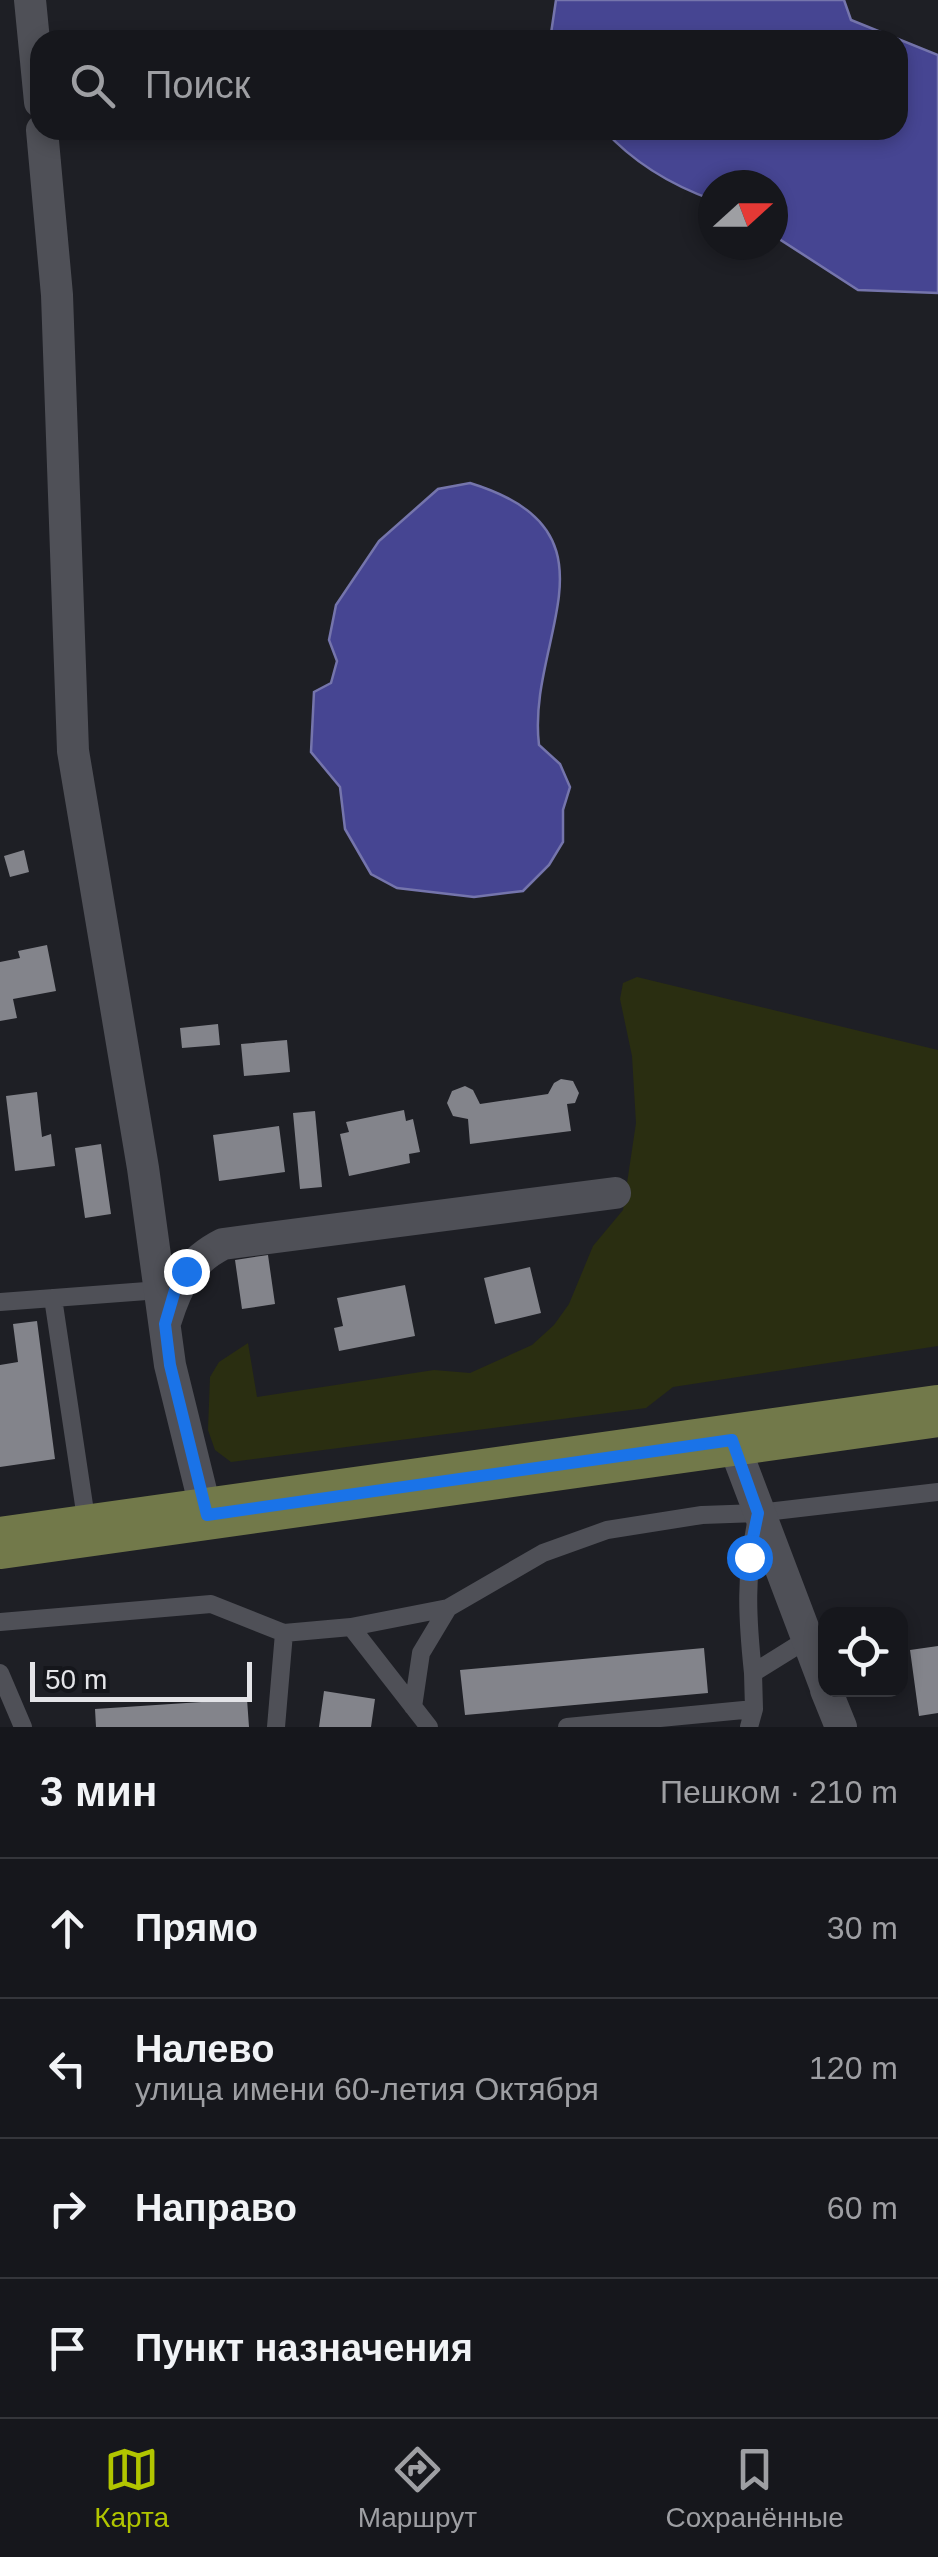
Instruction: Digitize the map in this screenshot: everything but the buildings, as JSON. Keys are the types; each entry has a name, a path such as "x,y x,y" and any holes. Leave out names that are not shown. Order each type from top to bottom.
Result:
{"main road":[{"path":"0,1543 938,1411"}],"street":[{"path":"30,0 33,30"},
{"path":"43,140 57,295 74,751 140,1149 170,1365 207,1515"},
{"path":"165,1324 175,1290 186,1271 222,1244 614,1193"},
{"path":"732,1440 818,1669"},
{"path":"829,1697 841,1727"}],"lane":[{"path":"0,1302 160,1290"},
{"path":"54,1298 88,1531"},
{"path":"0,1622 211,1604 284,1633 352,1627 448,1608 543,1553 607,1530 702,1514 758,1513 938,1492"},
{"path":"566,1727 751,1718 746,1601 758,1513"},
{"path":"413,1707 421,1653 448,1608"},
{"path":"352,1627 429,1727"},
{"path":"276,1727 284,1633"},
{"path":"752,1673 806,1640"},
{"path":"0,1672 23,1727"}],"green space":[{"path":"637,977 938,1050 938,1346 673,1387 646,1408 231,1462 215,1450 208,1430 210,1377 219,1362 248,1343 257,1397 434,1370 470,1373 532,1345 554,1325 569,1304 593,1246 623,1210 636,1123 632,1056 620,999 623,983"}],"shaded area":[{"path":"556,0 844,0 851,20 876,30 552,30"},
{"path":"908,43 938,55 938,293 858,290 788,245 788,170 698,170 698,194 654,172 614,140 908,140"},
{"path":"470,483 518,504 546,530 558,559 559,593 539,705 539,745 560,764 570,787 563,810 563,842 549,865 523,891 474,897 397,888 371,874 345,829 340,787 311,752 314,692 331,683 337,661 329,640 336,605 379,541 438,489"}],"route":[{"path":"186,1271 175,1290 165,1324 170,1365 207,1515 732,1440 758,1513 749,1557"}]}
